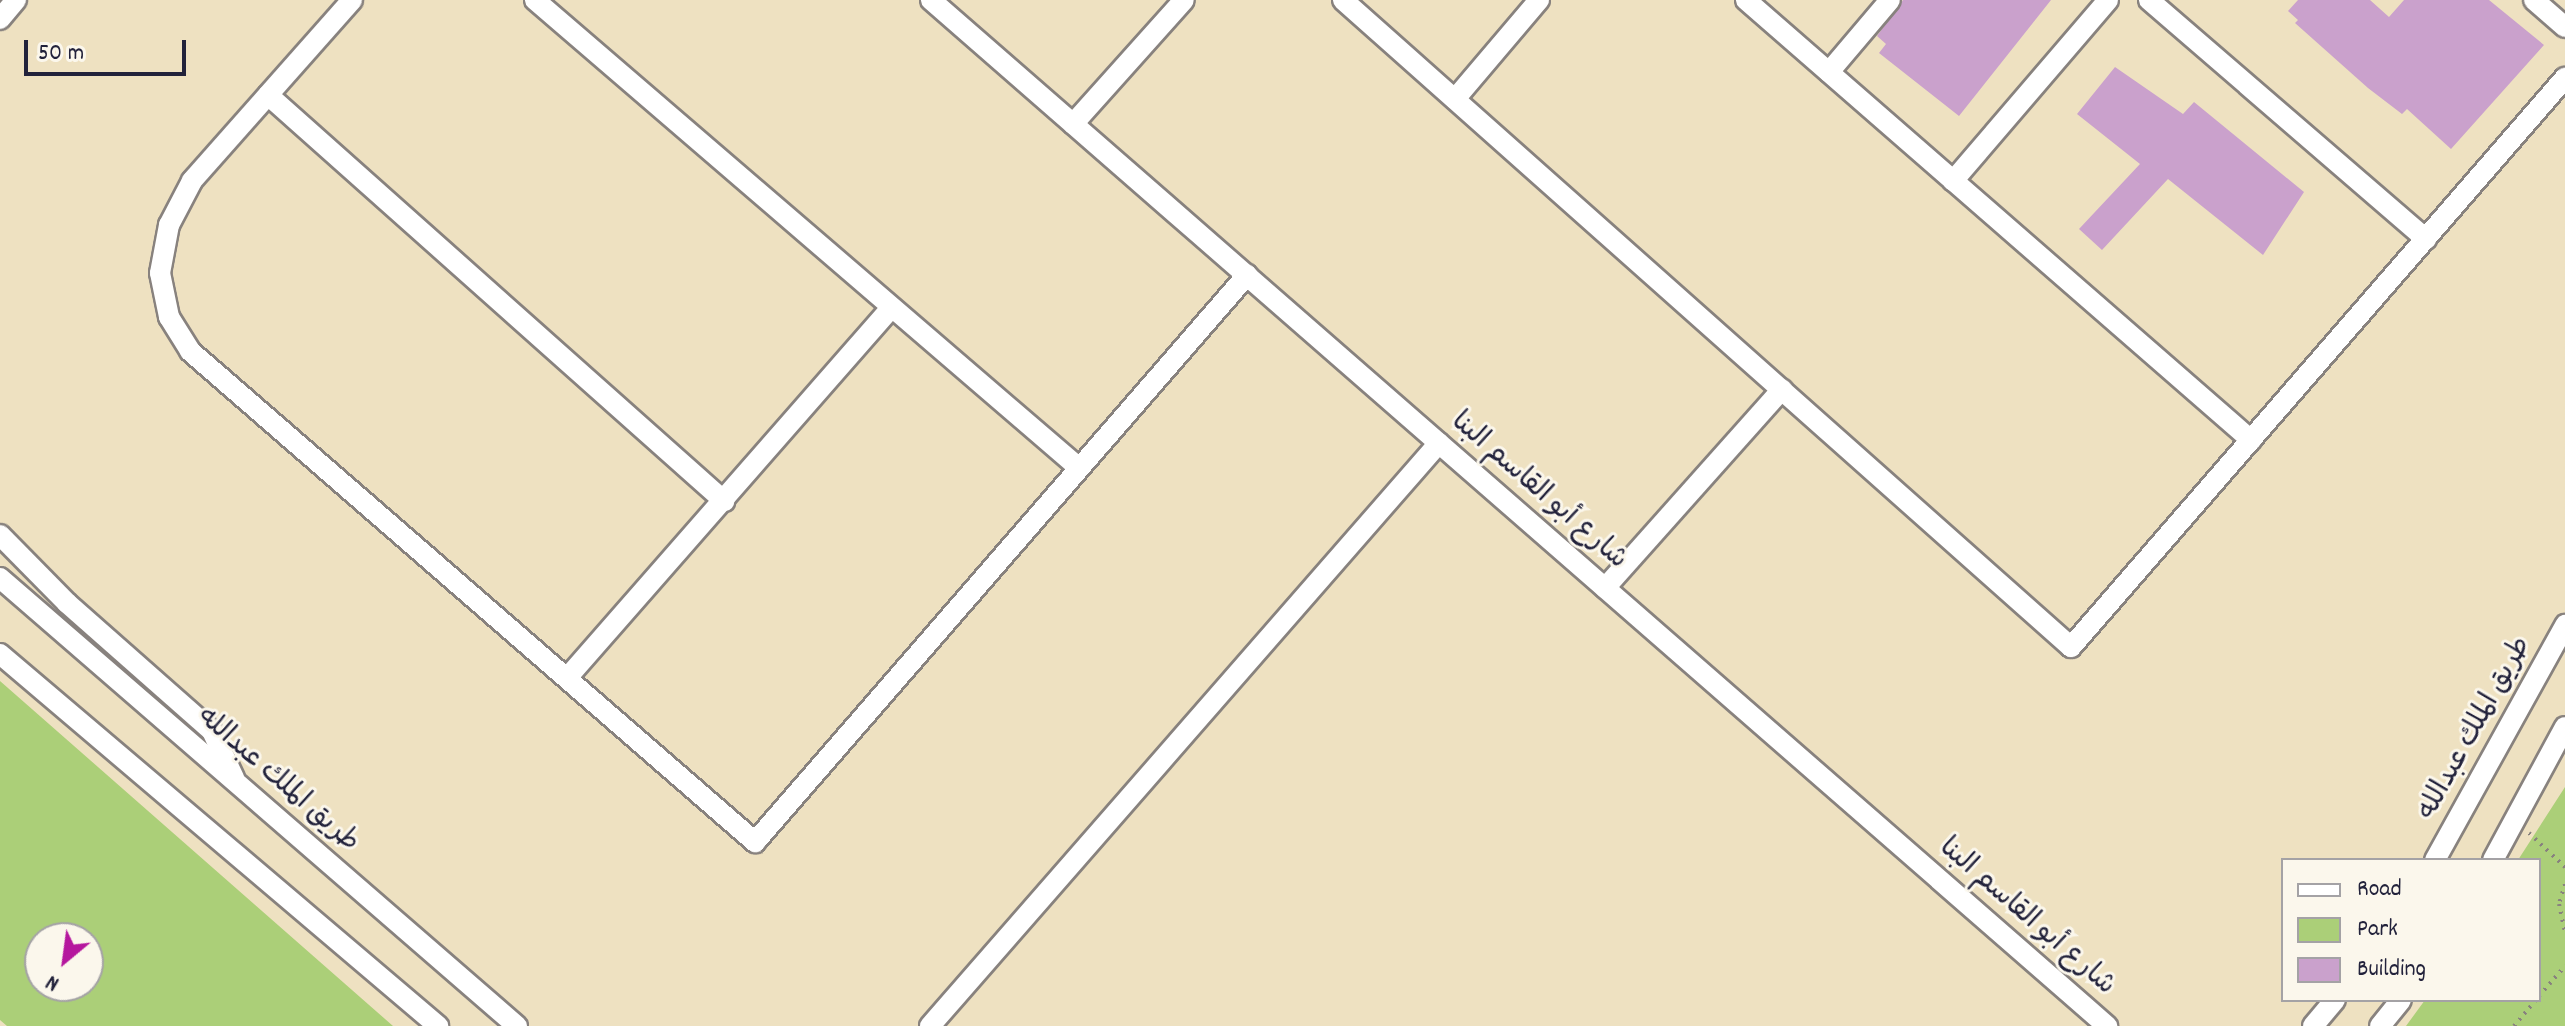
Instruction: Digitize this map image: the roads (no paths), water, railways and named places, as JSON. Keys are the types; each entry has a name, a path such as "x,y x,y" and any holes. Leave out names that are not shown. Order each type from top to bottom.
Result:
{"street":[{"path":"352,0 192,181 169,225 160,273 169,317 190,351 755,842 1247,275"},
{"path":"535,0 890,309 1078,467"},
{"name":"شارع أبو القاسم البنا","path":"931,0 2107,1026"},
{"path":"1073,124 1184,0"},
{"path":"1343,0 2071,647 2565,78"},
{"path":"1455,99 1539,0"},
{"path":"1746,0 2251,440"},
{"path":"1829,72 1890,0"},
{"path":"1953,181 2108,0"},
{"path":"2149,0 2426,239"},
{"path":"2534,0 2565,27"},
{"path":"268,95 724,501"},
{"path":"567,678 890,309"},
{"path":"1605,588 1782,389"},
{"path":"930,1026 1439,443"},
{"path":"0,535 67,603 212,731 236,781"},
{"name":"طريق الملك عبدالله","path":"0,578 517,1026"},
{"name":"طريق الملك عبدالله","path":"2436,858 2565,625"},
{"path":"0,637 42,690"},
{"path":"0,654 438,1026"},
{"path":"2494,858 2565,727"},
{"path":"2543,769 2565,750"},
{"path":"2313,1026 2333,1002"},
{"path":"2380,1026 2399,1002"}]}
